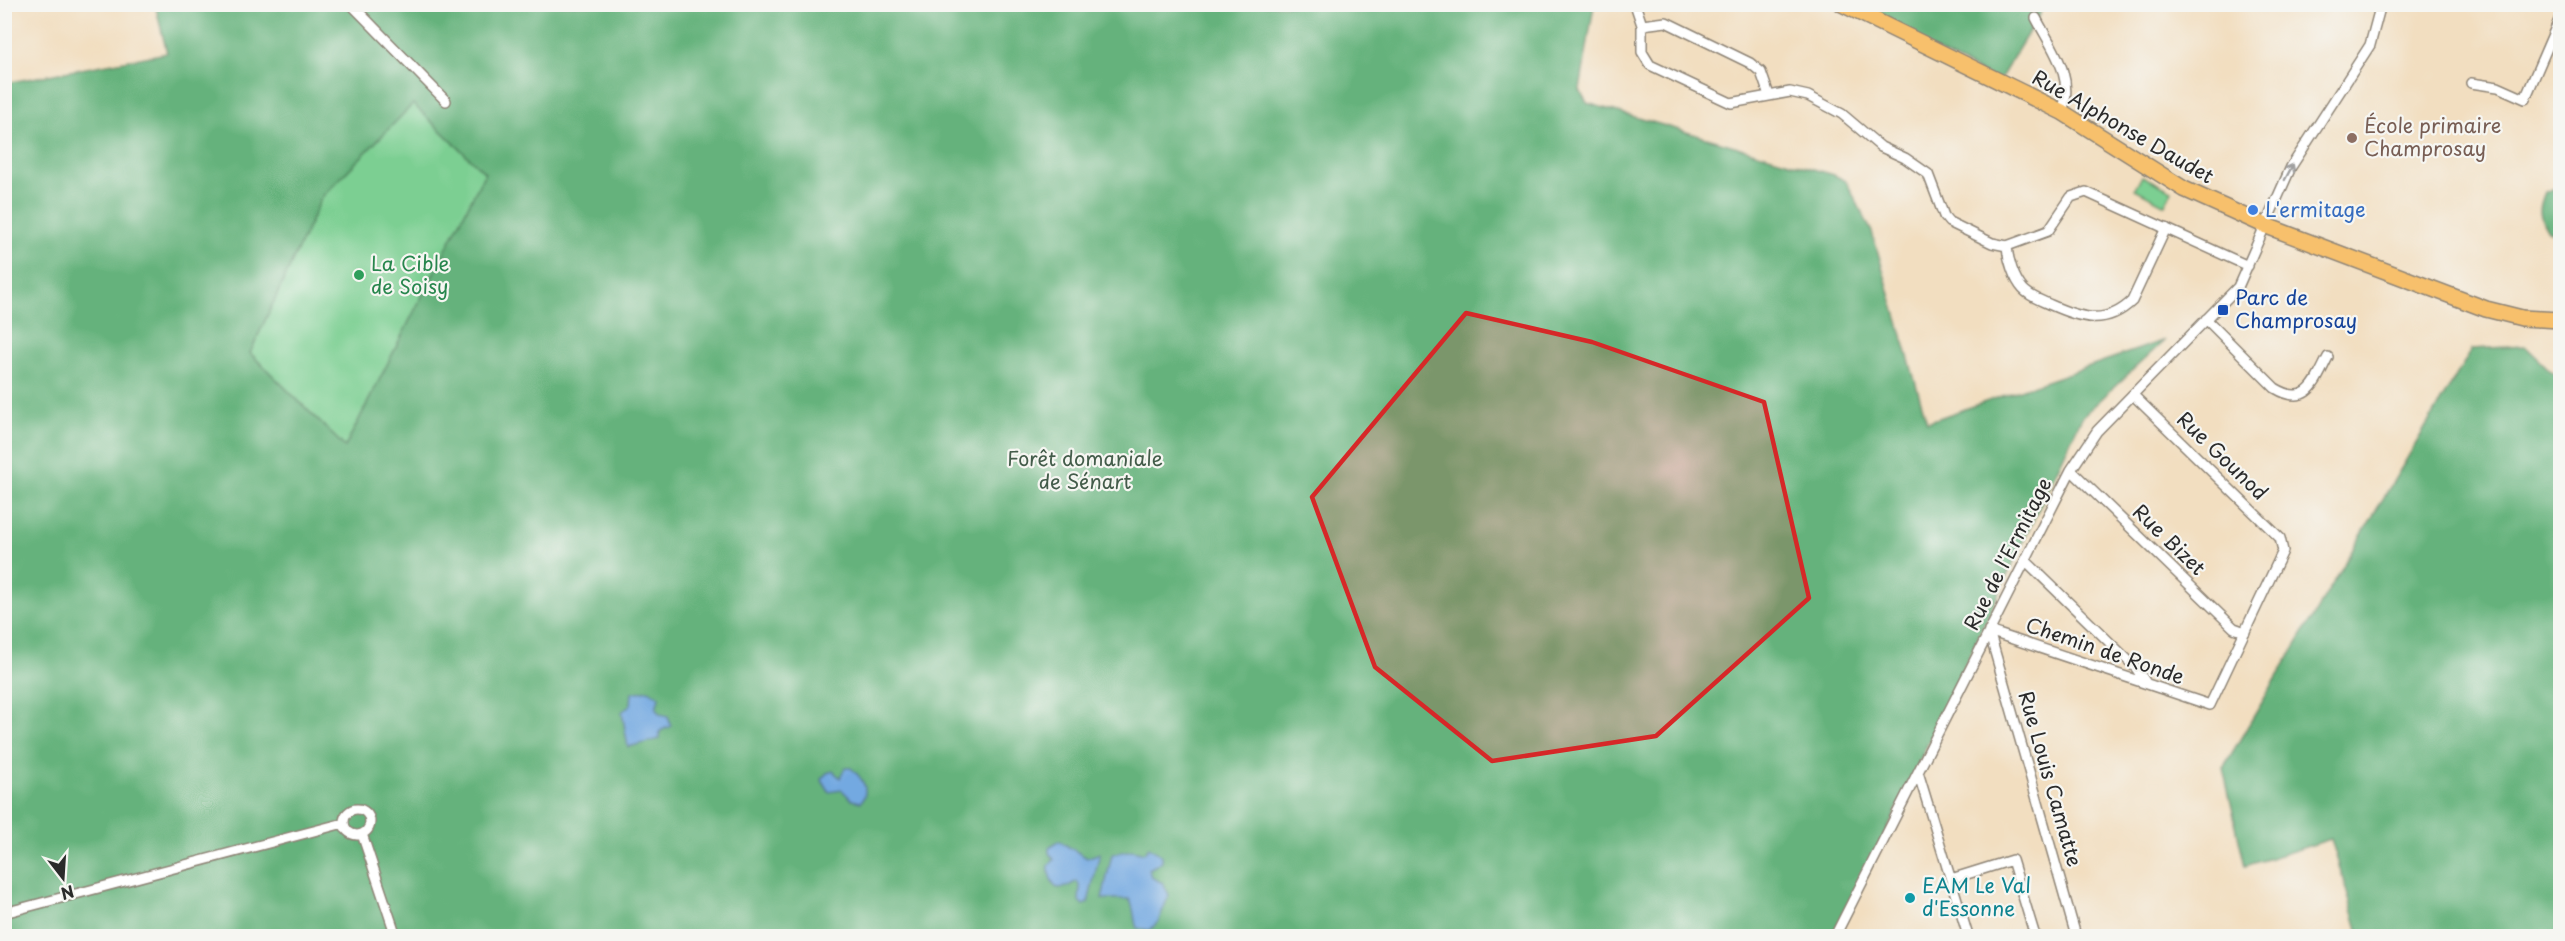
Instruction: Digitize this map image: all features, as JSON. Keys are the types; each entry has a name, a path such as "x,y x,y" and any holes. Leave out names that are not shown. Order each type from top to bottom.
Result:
{"main road":[{"name":"Rue Alphonse Daudet","path":"1842,4 2062,112 2184,189 2265,225 2486,309 2522,318 2560,320"}],"street":[{"path":"351,4 446,101"},
{"path":"1635,4 1641,25 1642,52 1650,65 1731,103 1747,102 1769,95 1800,93 1851,119 1881,147 1905,158 1928,174 1944,216 1949,222 1992,243 2007,246 2048,231 2071,197 2086,192 2248,266"},
{"name":"Rue de l'Ermitage","path":"1835,936 2071,470 2097,431 2238,287 2291,167 2370,45 2381,4"},
{"path":"2037,18 2067,82 2066,99 2062,112"},
{"path":"1641,25 1666,22 1750,63 1761,72 1769,95"},
{"path":"2471,82 2498,87 2525,99 2560,22"},
{"path":"2007,246 2008,256 2024,291 2078,317 2088,319 2125,308 2132,301 2166,228"},
{"path":"2206,319 2275,388 2286,395 2306,393 2312,387 2328,357"},
{"name":"Rue Gounod","path":"2133,395 2280,538 2283,551 2244,632"},
{"name":"Rue Bizet","path":"2071,470 2234,628 2244,632"},
{"path":"2026,561 2136,668 2146,683"},
{"name":"Chemin de Ronde","path":"1989,631 2210,705 2244,632"},
{"name":"Rue Louis Camatte","path":"1989,631 2076,936"},
{"path":"1918,772 1968,936"},
{"path":"351,810 363,810 370,820 369,828 362,834 350,833 344,823 345,816 351,810"},
{"path":"4,913 344,823"},
{"path":"362,834 396,936"},
{"path":"1951,879 2013,860 2035,936"}],"highlighted area":[{"path":"1466,313 1592,342 1764,402 1809,598 1656,736 1492,761 1375,667 1312,497"}],"green space":[{"name":"Forêt domaniale de Sénart","path":"161,5 1594,5 1580,90 1587,103 1834,175 1846,181 1872,232 1927,422 2165,340 2082,417 1837,936 5,936 5,83 167,53 156,8","holes":["413,104 485,173 345,447 250,353 322,197"]},
{"path":"1841,5 2045,5 1999,81"},
{"name":"La Cible de Soisy","path":"413,104 485,173 345,447 250,353 322,197"},
{"path":"2142,176 2172,191 2165,205 2135,189"},
{"path":"2560,186 2560,235 2548,231 2540,212 2545,192"},
{"path":"2525,346 2551,371 2560,376 2560,936 2360,936 2331,839 2245,866 2223,768 2472,349"}],"water":[{"path":"649,690 659,697 656,709 660,714 668,716 671,726 660,731 660,739 628,747 622,712 631,704 632,693"},
{"path":"845,768 851,768 864,784 865,792 861,802 852,800 842,790 829,792 821,779 833,771 840,778"},
{"path":"1059,841 1087,858 1100,853 1088,903 1083,905 1079,901 1080,888 1077,881 1067,887 1057,888 1052,880 1049,865 1054,860 1049,853 1049,847"},
{"path":"1149,847 1162,856 1162,862 1149,869 1151,877 1163,883 1169,895 1158,922 1150,930 1137,928 1129,899 1102,899 1112,854 1133,850 1144,853"}],"place":[{"name":"École primaire Champrosay","path":"2352,138"},
{"name":"L'ermitage","path":"2253,210"},
{"name":"La Cible de Soisy","path":"359,275"},
{"name":"Parc de Champrosay","path":"2223,310"},
{"name":"EAM Le Val d'Essonne","path":"1910,898"}]}
